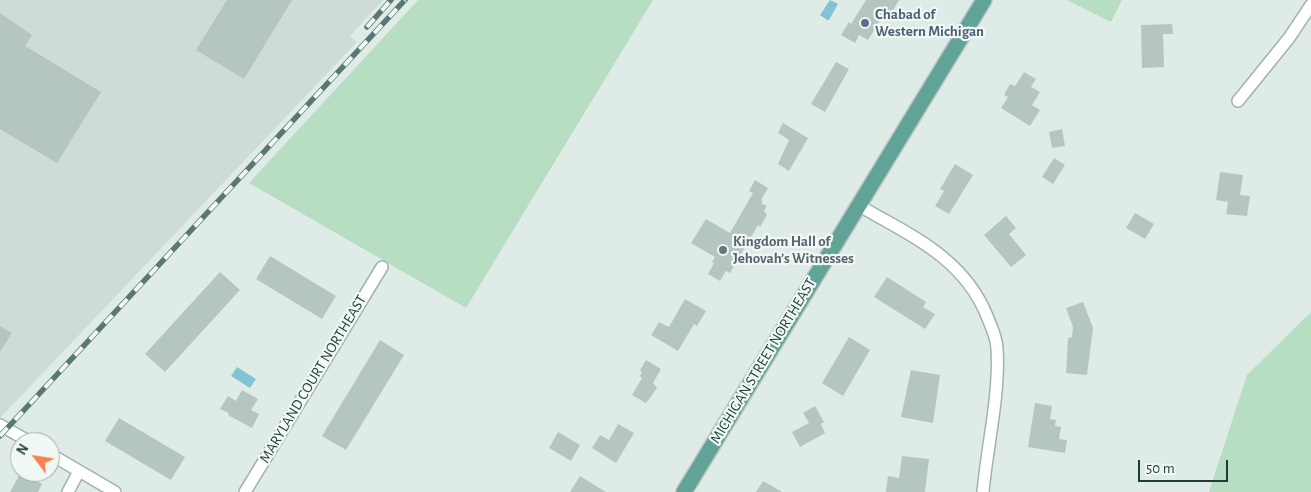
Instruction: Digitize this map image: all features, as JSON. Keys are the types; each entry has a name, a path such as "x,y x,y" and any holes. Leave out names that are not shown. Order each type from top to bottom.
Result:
{"main road":[{"name":"MICHIGAN STREET NORTHEAST","path":"684,492 984,0"}],"street":[{"path":"1238,101 1289,38 1311,5"},
{"path":"858,205 944,257 969,282 982,302 997,347 997,377 983,492"},
{"name":"MARYLAND COURT NORTHEAST","path":"245,492 382,267"},
{"path":"0,425 12,432"},
{"path":"60,460 115,492"},
{"path":"68,492 79,471"}],"shaded area":[{"path":"0,0 383,0 350,36 357,42 0,418"}],"green space":[{"path":"418,0 653,0 466,308 249,183"},
{"path":"1067,0 1122,0 1111,22"},
{"path":"1311,312 1311,492 1209,492 1247,375"}],"water":[{"path":"830,0 838,4 829,20 827,20 820,15"},
{"path":"237,367 256,379 250,388 231,376"}],"building":[{"path":"227,0 292,0 244,79 196,50"},
{"name":"Chabad of Western Michigan","path":"866,0 899,0 891,14 886,10 868,40 859,35 855,43 841,35 849,22 851,24"},
{"path":"0,13 32,35 25,46 101,92 57,163 0,129"},
{"path":"1172,24 1173,34 1163,34 1164,67 1142,68 1141,25"},
{"path":"836,62 849,69 825,112 811,104"},
{"path":"1024,72 1036,79 1031,87 1040,92 1032,105 1040,110 1030,126 1001,108 1008,97 1004,95 1010,84 1015,86"},
{"path":"783,123 808,138 789,171 778,164 789,140 778,133"},
{"path":"1062,129 1065,146 1052,148 1049,132"},
{"path":"1054,158 1065,165 1053,184 1042,177"},
{"path":"955,164 973,175 949,214 935,206 944,191 940,189"},
{"path":"1220,172 1243,175 1240,195 1250,196 1247,216 1226,214 1228,202 1216,200"},
{"path":"755,180 768,188 761,200 763,201 761,203 767,206 764,211 767,215 760,227 758,225 730,273 726,271 720,281 708,274 715,257 691,243 706,219 730,233 753,193 749,191"},
{"path":"1135,213 1154,224 1145,239 1126,228"},
{"path":"1006,216 1016,228 1009,234 1026,255 1011,267 984,235"},
{"path":"270,256 336,296 322,319 256,279"},
{"path":"220,272 240,290 165,372 145,354"},
{"path":"887,277 926,302 923,307 935,314 925,329 874,297"},
{"path":"685,299 706,311 697,326 694,324 678,351 651,335 659,322 669,327"},
{"path":"1083,302 1093,328 1087,375 1066,373 1068,338 1072,337 1073,327 1066,308"},
{"path":"0,326 12,333 0,352"},
{"path":"849,337 870,350 843,396 822,383"},
{"path":"380,340 404,355 346,450 322,436"},
{"path":"646,360 661,369 653,383 657,388 646,403 632,395 642,378 640,370"},
{"path":"911,370 940,375 933,423 901,417"},
{"path":"242,390 258,399 251,410 259,414 252,428 220,409 228,396 236,401"},
{"path":"1035,403 1052,406 1050,419 1056,420 1055,426 1061,427 1059,439 1067,440 1065,453 1028,447"},
{"path":"815,406 824,422 821,424 825,433 800,447 792,432 809,423 803,413"},
{"path":"119,418 185,457 171,480 105,441"},
{"path":"618,424 634,433 616,463 592,448 600,435 609,440"},
{"path":"558,432 580,445 571,461 549,448"},
{"path":"902,456 929,459 925,492 886,492 888,476 899,478"},
{"path":"580,476 606,492 570,492"},
{"path":"763,481 782,492 756,492"},
{"path":"16,482 38,482 42,484 38,492 10,492"}],"railway":[{"path":"367,27 391,0"},
{"path":"0,436 405,0"}],"place":[{"name":"Chabad of Western Michigan","path":"865,23"},
{"name":"Kingdom Hall of Jehovah’s Witnesses","path":"723,250"}]}
